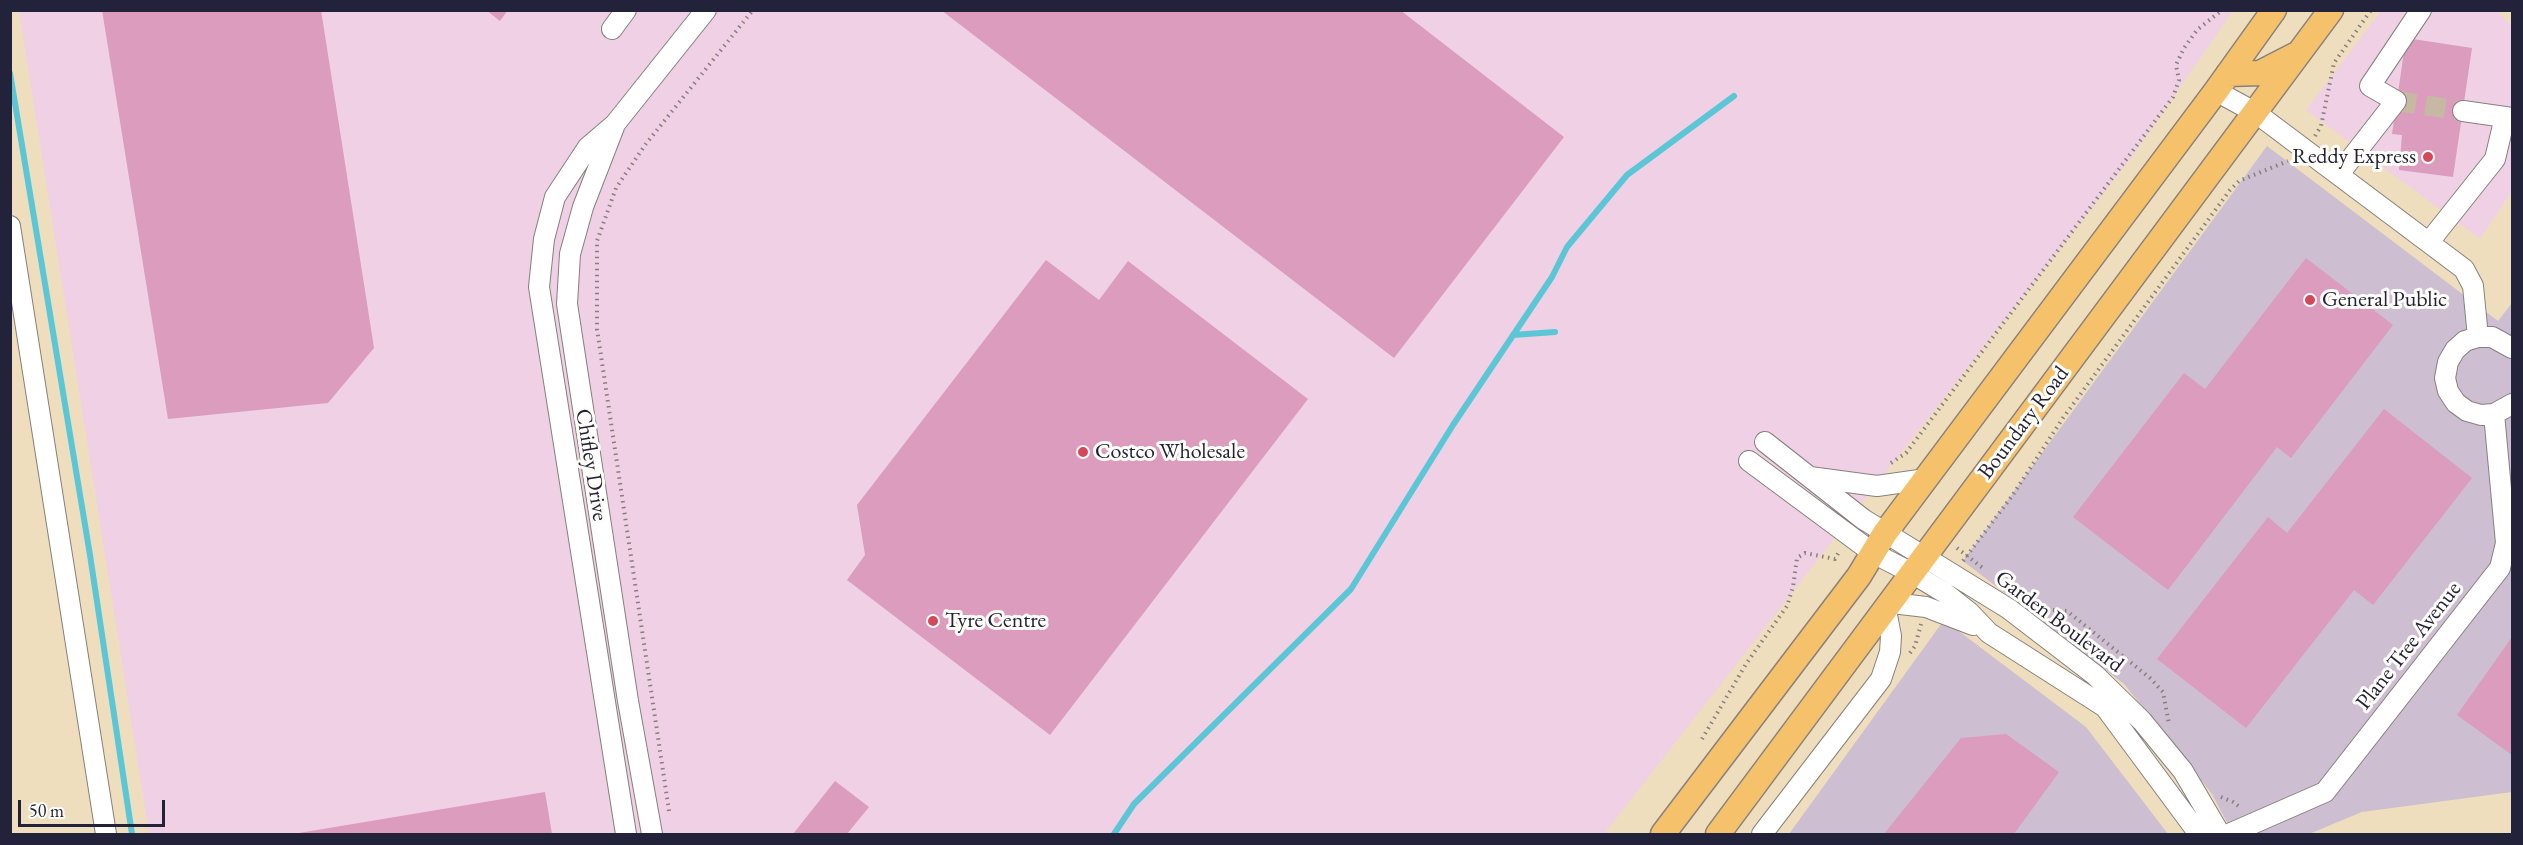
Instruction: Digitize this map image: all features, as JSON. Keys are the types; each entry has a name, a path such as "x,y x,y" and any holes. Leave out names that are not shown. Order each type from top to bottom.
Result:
{"main road":[{"name":"Boundary Road","path":"1664,834 1858,576 1926,479 2274,10"},
{"name":"Boundary Road","path":"1718,834 2331,10"},
{"path":"2222,82 2260,73 2300,53"}],"street":[{"path":"612,29 626,10"},
{"name":"Chifley Drive","path":"626,834 539,287 544,239 555,197 588,147 615,124 706,10"},
{"path":"2339,174 2396,101 2370,86 2421,10"},
{"path":"2222,82 2256,113 2464,269 2473,286 2478,337"},
{"path":"2429,242 2495,159 2509,117 2463,111"},
{"name":"Chifley Drive","path":"615,124 583,207 570,254 567,304 628,701 652,834"},
{"path":"10,225 106,834"},
{"path":"2512,345 2492,337 2478,337 2465,342 2455,350 2448,362 2445,378 2448,391 2456,403 2467,411 2481,415 2494,414 2512,404"},
{"name":"Plane Tree Avenue","path":"2229,834 2325,792 2500,568 2506,543 2494,414"},
{"path":"1765,442 1808,477 1879,543"},
{"path":"1749,461 1849,537 1879,543"},
{"path":"1808,477 1877,486 1926,479"},
{"name":"Garden Boulevard","path":"1879,543 1918,565 1951,573 2009,609 2095,675 2142,721 2183,771 2220,834"},
{"name":"Garden Boulevard","path":"1918,565 1989,633 2105,707 2199,834"},
{"path":"1762,834 1874,689 1886,666 1890,652 1892,636 1889,607 1926,607 1953,615 1989,633"}],"path":[{"path":"670,816 597,329 597,241 616,188 645,145 753,10"},
{"path":"1877,486 1881,466 1898,460 1906,453 2173,97 2179,80 2176,65 2184,48 2197,30 2222,10"},
{"path":"1951,573 1968,555 2012,496 2062,418 2230,190 2239,181 2293,160 2305,149 2321,126 2334,63 2371,10"},
{"path":"1702,739 1746,664 1787,606 1797,558 1805,553 1835,559 1849,537"},
{"path":"1886,666 1906,660 1915,646 1926,607"}],"shaded area":[{"path":"19,11 2233,11 2134,154 1604,834 149,834"},
{"path":"2381,11 2497,11 2512,26 2512,191 2480,239 2306,110"},
{"path":"2267,146 2498,321 2512,303 2512,792 2362,812 2309,834 2233,834 2212,794 2124,684 1963,561"},
{"path":"1944,620 2086,727 2168,834 1789,834"}],"building":[{"path":"102,10 321,10 374,348 328,403 168,419"},
{"path":"486,10 508,10 500,21"},
{"path":"941,10 1400,10 1564,137 1394,358"},
{"path":"2406,38 2472,48 2453,177 2399,170 2402,135 2392,134"},
{"path":"2306,258 2393,325 2291,458 2277,447 2168,590 2073,517 2184,373 2205,389"},
{"name":"Costco Wholesale","path":"1046,260 1099,300 1128,261 1308,399 1050,735 847,580 865,555 857,505"},
{"path":"2384,409 2472,478 2373,605 2354,590 2246,728 2157,659 2268,517 2287,533"},
{"path":"2512,637 2512,755 2457,715"},
{"path":"2006,734 2059,772 2014,834 1884,834 1961,738"},
{"path":"835,781 869,807 847,834 793,834"},
{"path":"545,792 552,834 299,834 299,833"}],"waterway":[{"path":"10,73 90,555 132,834"},
{"path":"1114,834 1134,804 1351,589 1453,425 1552,277 1567,247 1627,175 1734,96"},
{"path":"1513,335 1555,332"}],"tunnel":[{"path":"2396,101 2463,111"}],"place":[{"name":"Reddy Express","path":"2428,157"},
{"name":"General Public","path":"2310,300"},
{"name":"Costco Wholesale","path":"1083,452"},
{"name":"Tyre Centre","path":"933,621"}]}
